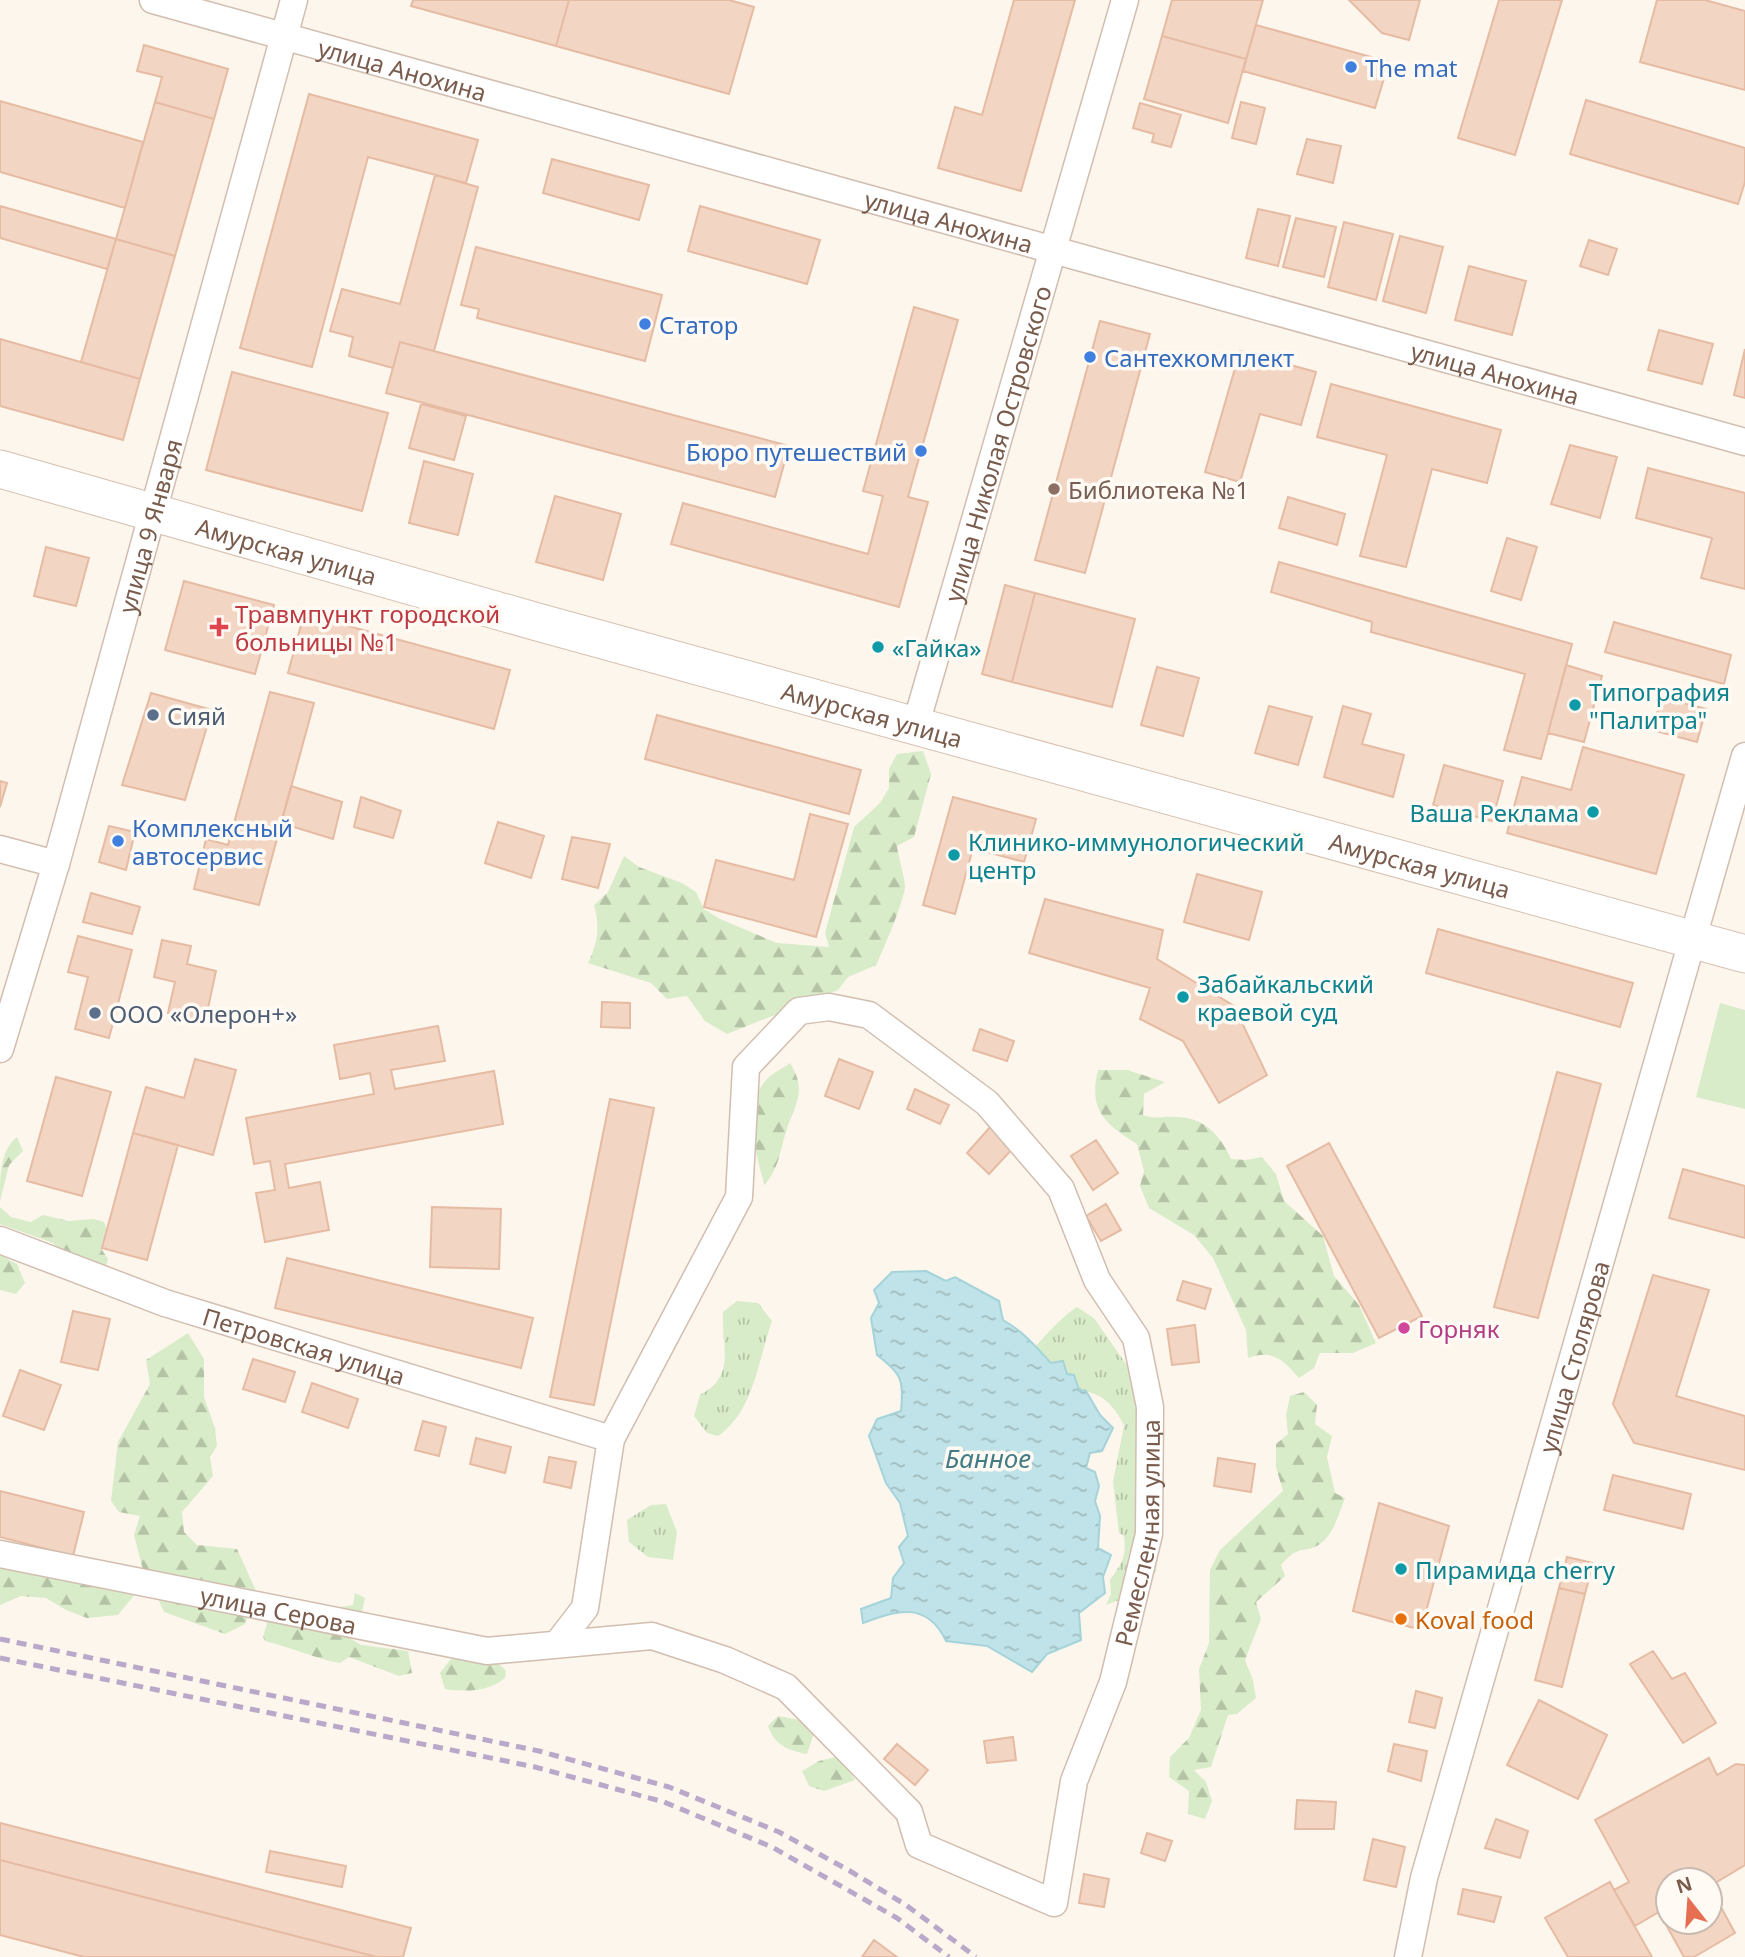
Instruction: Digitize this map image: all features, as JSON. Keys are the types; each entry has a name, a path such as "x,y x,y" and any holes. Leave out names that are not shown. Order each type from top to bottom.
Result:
{"main road":[{"name":"Амурская улица","path":"0,470 528,619 1745,954"}],"street":[{"name":"улица Анохина","path":"153,0 1745,442"},
{"name":"улица 9 Января","path":"0,1049 56,864 294,0"},
{"name":"улица Николая Островского","path":"916,724 1125,0"},
{"name":"улица Столярова","path":"1408,1957 1424,1878 1745,756"},
{"path":"0,849 56,864"},
{"name":"Ремесленная улица","path":"558,1643 585,1608 611,1439 739,1197 746,1067 799,1011 830,1007 869,1014 987,1103 1061,1189 1097,1280 1136,1338 1150,1407 1149,1534 1113,1682 1074,1781 1054,1903"},
{"name":"Петровская улица","path":"0,1240 165,1303 611,1439"},
{"name":"улица Серова","path":"0,1554 487,1651 652,1636 725,1660 786,1687 909,1812 919,1845 1054,1903"}],"green space":[{"path":"923,751 931,774 914,837 897,846 905,888 896,916 876,965 848,977 838,990 727,1034 705,1021 687,996 667,999 651,983 588,963 597,935 594,905 608,892 624,856 639,867 682,883 696,892 704,909 720,919 777,943 829,947 825,933 854,827 880,803 889,788 889,769 897,754"},
{"path":"1720,1003 1745,1010 1745,1109 1696,1097"},
{"path":"790,1063 798,1083 798,1099 776,1166 765,1185 753,1131 755,1102 767,1079"},
{"path":"1098,1070 1127,1070 1165,1082 1144,1094 1143,1115 1195,1120 1216,1135 1231,1159 1262,1157 1276,1174 1284,1201 1323,1236 1334,1276 1359,1305 1376,1343 1353,1353 1320,1353 1314,1368 1299,1378 1277,1358 1264,1355 1248,1358 1246,1330 1213,1258 1194,1235 1149,1208 1140,1186 1144,1171 1137,1144 1116,1130 1102,1115 1098,1106 1095,1084"},
{"path":"17,1137 23,1151 9,1165 0,1201 4,1157 11,1142"},
{"path":"0,1207 11,1217 31,1222 43,1215 69,1221 94,1219 104,1222 109,1234 102,1250 108,1259 105,1272 68,1259 53,1243 0,1224"},
{"path":"0,1255 17,1264 25,1283 16,1294 0,1290"},
{"path":"737,1301 758,1303 772,1321 747,1399 730,1426 718,1436 707,1433 694,1416 700,1395 712,1387 723,1369 723,1312"},
{"path":"1077,1307 1094,1318 1133,1374 1157,1552 1156,1572 1124,1598 1106,1605 1111,1594 1110,1580 1120,1565 1125,1549 1124,1536 1119,1533 1113,1482 1124,1425 1106,1401 1095,1394 1079,1390 1074,1376 1067,1374 1034,1349 1054,1326"},
{"path":"188,1333 204,1359 204,1397 215,1428 217,1446 210,1457 213,1476 182,1512 184,1532 197,1545 237,1549 257,1593 245,1624 225,1634 164,1612 152,1585 140,1588 118,1615 87,1618 46,1598 21,1596 0,1605 0,1564 144,1574 134,1535 140,1516 119,1512 111,1501 118,1442 150,1384 146,1360"},
{"path":"1304,1392 1317,1405 1315,1424 1332,1436 1327,1457 1335,1493 1345,1498 1336,1523 1325,1540 1288,1558 1281,1565 1285,1576 1256,1602 1261,1619 1245,1660 1253,1680 1256,1698 1237,1714 1228,1715 1211,1767 1194,1770 1206,1782 1212,1801 1205,1819 1188,1814 1189,1791 1169,1777 1170,1757 1189,1738 1201,1710 1199,1669 1209,1643 1210,1570 1220,1550 1283,1491 1276,1467 1276,1444 1288,1434 1286,1415 1290,1396"},
{"path":"666,1504 677,1532 673,1560 648,1557 629,1542 627,1520 651,1505"},
{"path":"355,1593 365,1598 362,1611 348,1637 361,1645 408,1651 412,1673 399,1676 349,1657 340,1663 265,1641 263,1637 268,1620 265,1600 279,1595 306,1606 333,1608 353,1605"},
{"path":"457,1651 496,1661 506,1671 505,1678 476,1690 445,1689 440,1673"},
{"path":"778,1716 805,1721 815,1730 807,1754 788,1749 774,1738 768,1726"},
{"path":"840,1756 855,1780 824,1791 809,1786 802,1771 819,1761"}],"water":[{"name":"Банное","path":"926,1271 946,1281 955,1277 999,1301 1003,1320 1023,1334 1051,1363 1063,1361 1067,1374 1074,1375 1079,1390 1086,1391 1100,1415 1113,1428 1102,1451 1090,1453 1086,1468 1095,1472 1099,1486 1095,1501 1100,1516 1098,1548 1111,1555 1103,1577 1105,1593 1079,1613 1081,1640 1047,1654 1032,1672 987,1646 946,1641 930,1619 920,1614 899,1612 863,1623 861,1609 891,1598 893,1578 904,1563 899,1547 908,1536 900,1503 886,1483 869,1436 877,1419 901,1411 902,1400 900,1378 892,1367 877,1355 871,1318 879,1303 874,1290 892,1272"}],"building":[{"path":"413,0 569,0 556,46 411,6"},
{"path":"569,0 729,0 754,7 729,94 556,46"},
{"path":"1014,0 1075,0 1021,191 938,168 955,107 982,115"},
{"path":"1172,0 1263,0 1246,59 1162,36"},
{"path":"1349,0 1420,0 1409,40 1382,33"},
{"path":"1499,0 1562,0 1515,155 1458,138"},
{"path":"1657,0 1705,0 1745,11 1745,90 1640,62"},
{"path":"1256,25 1389,62 1375,108 1243,71"},
{"path":"1162,36 1246,59 1228,123 1144,99"},
{"path":"144,45 228,69 214,119 155,102 162,77 137,71"},
{"path":"309,94 478,140 466,183 368,157 312,367 240,348"},
{"path":"1586,100 1745,148 1745,182 1738,204 1570,154"},
{"path":"0,101 143,142 125,208 0,172"},
{"path":"155,102 214,119 175,256 116,239"},
{"path":"1241,102 1265,108 1256,144 1232,138"},
{"path":"1140,103 1181,115 1171,147 1152,142 1154,134 1133,128"},
{"path":"1307,139 1341,146 1333,183 1297,174"},
{"path":"552,159 649,185 639,220 543,193"},
{"path":"435,175 478,187 434,351 400,342 393,368 349,356 353,337 330,331 342,289 400,304"},
{"path":"0,206 116,239 107,269 0,238"},
{"path":"700,206 820,240 807,284 688,251"},
{"path":"1258,209 1290,216 1278,266 1246,258"},
{"path":"1296,218 1336,227 1324,277 1283,267"},
{"path":"1344,222 1393,234 1376,300 1328,287"},
{"path":"1344,222 1393,234 1376,300 1328,287"},
{"path":"1400,236 1443,247 1426,313 1383,301"},
{"path":"116,239 175,256 140,379 81,362"},
{"path":"1589,240 1617,249 1608,275 1580,266"},
{"path":"476,247 662,295 645,361 477,318 479,309 461,305"},
{"path":"1469,266 1526,281 1512,335 1455,320"},
{"path":"914,307 958,320 908,497 928,502 899,607 671,544 683,503 868,554 883,496 863,491"},
{"path":"1100,321 1150,334 1085,573 1035,560"},
{"path":"1659,330 1713,344 1702,384 1648,370"},
{"path":"0,339 140,379 123,440 0,406"},
{"path":"400,342 789,446 775,497 386,393"},
{"path":"1745,349 1745,398 1734,395"},
{"path":"1240,351 1316,372 1301,425 1260,414 1240,482 1205,472"},
{"path":"232,372 388,413 362,511 206,470"},
{"path":"1331,384 1501,430 1487,483 1432,469 1406,567 1360,556 1387,455 1317,437"},
{"path":"421,404 466,416 454,460 409,448"},
{"path":"1570,445 1617,457 1600,518 1551,504"},
{"path":"424,461 473,474 458,535 409,523"},
{"path":"1648,468 1745,493 1745,589 1701,578 1712,538 1636,518"},
{"path":"555,496 621,514 603,580 536,562"},
{"path":"1288,497 1345,514 1337,545 1279,528"},
{"path":"1507,538 1537,547 1521,600 1491,591"},
{"path":"46,547 89,558 76,606 34,596"},
{"path":"1279,562 1572,644 1541,759 1504,750 1525,674 1371,632 1372,622 1271,592"},
{"name":"Травмпункт городской больницы №1","path":"184,581 274,605 255,674 165,650"},
{"path":"1005,585 1035,593 1012,682 982,674"},
{"path":"1035,593 1135,619 1112,707 1012,682"},
{"path":"304,614 510,670 494,729 288,673"},
{"path":"1614,622 1731,655 1724,684 1605,652"},
{"name":"«Гайка»","path":"878,640 884,643 885,650 878,654 873,651 872,644"},
{"name":"Типография \"Палитра\"","path":"1566,665 1602,676 1584,742 1548,733"},
{"path":"1157,667 1199,678 1183,736 1141,725"},
{"path":"270,692 314,703 259,905 194,889 206,839 228,845"},
{"path":"151,693 212,710 185,800 122,785"},
{"path":"1662,697 1706,709 1697,742 1652,730"},
{"path":"1269,706 1312,717 1298,765 1255,753"},
{"path":"1343,706 1371,714 1362,744 1404,755 1393,797 1324,777"},
{"path":"657,715 861,770 849,814 645,759"},
{"name":"Ваша Реклама","path":"1583,747 1684,775 1656,874 1507,833 1522,777 1571,790"},
{"path":"1444,765 1503,781 1492,821 1433,805"},
{"path":"0,781 7,783 0,807"},
{"path":"291,786 342,802 333,839 281,823"},
{"path":"361,797 401,811 393,838 354,827"},
{"name":"Клинико-иммунологический центр","path":"953,797 1036,819 1024,862 973,848 955,914 923,905"},
{"path":"810,814 848,824 816,937 704,907 716,860 794,880"},
{"path":"498,822 544,836 531,878 485,863"},
{"path":"109,826 135,832 126,870 99,862"},
{"path":"572,837 610,844 598,888 562,879"},
{"path":"1197,874 1262,892 1249,940 1184,922"},
{"path":"91,893 140,907 132,934 83,922"},
{"name":"Забайкальский краевой суд","path":"1045,899 1163,930 1157,959 1234,1006 1267,1075 1219,1103 1183,1041 1140,1019 1150,988 1029,953"},
{"path":"1438,929 1633,983 1620,1027 1426,973"},
{"path":"78,936 132,950 109,1038 75,1029 88,977 68,972"},
{"path":"162,940 191,946 187,964 216,971 205,1022 168,1013 175,982 154,977"},
{"path":"602,1002 630,1003 630,1028 601,1027"},
{"path":"438,1026 445,1061 391,1070 395,1089 494,1071 503,1124 285,1164 289,1188 320,1182 329,1230 265,1242 256,1193 275,1190 270,1161 254,1164 246,1118 374,1094 370,1073 340,1079 334,1045"},
{"path":"980,1029 1014,1041 1007,1061 973,1050"},
{"path":"195,1059 236,1070 213,1155 133,1133 146,1087 184,1098"},
{"path":"839,1059 873,1072 859,1109 825,1096"},
{"path":"1557,1072 1601,1084 1538,1318 1494,1307"},
{"path":"56,1077 111,1092 82,1196 27,1181"},
{"path":"915,1089 949,1105 940,1124 907,1109"},
{"path":"610,1099 654,1108 594,1405 550,1397"},
{"path":"992,1125 1015,1146 989,1174 967,1153"},
{"path":"133,1133 178,1145 147,1260 102,1248"},
{"path":"1096,1140 1118,1173 1093,1190 1071,1156"},
{"path":"1329,1143 1422,1316 1379,1338 1287,1166"},
{"path":"1683,1169 1745,1186 1745,1238 1669,1218"},
{"path":"1106,1204 1121,1230 1101,1241 1086,1216"},
{"path":"432,1207 501,1209 499,1269 430,1267"},
{"path":"287,1258 533,1318 521,1368 275,1308"},
{"path":"1653,1275 1709,1290 1676,1396 1745,1416 1745,1470 1634,1443 1613,1404"},
{"path":"1183,1281 1211,1289 1205,1309 1177,1300"},
{"path":"73,1311 110,1319 98,1370 61,1362"},
{"path":"1195,1325 1199,1362 1172,1365 1167,1329"},
{"path":"253,1359 295,1372 285,1402 243,1389"},
{"path":"20,1370 61,1385 44,1430 3,1416"},
{"path":"312,1383 358,1399 348,1428 302,1412"},
{"path":"423,1421 446,1427 439,1456 415,1450"},
{"path":"476,1438 511,1447 505,1473 470,1464"},
{"path":"549,1457 576,1462 571,1488 544,1482"},
{"path":"1218,1458 1255,1464 1251,1492 1214,1486"},
{"path":"1613,1475 1691,1494 1683,1529 1604,1510"},
{"path":"0,1491 84,1512 73,1556 0,1537"},
{"name":"Пирамида cherry","path":"1379,1503 1449,1526 1421,1630 1353,1611"},
{"path":"1567,1557 1593,1563 1585,1594 1559,1588"},
{"path":"1559,1588 1585,1594 1562,1687 1535,1680"},
{"path":"1653,1651 1672,1679 1685,1673 1716,1723 1683,1743 1630,1664"},
{"path":"1416,1691 1442,1698 1435,1728 1409,1722"},
{"path":"1539,1700 1607,1735 1578,1799 1507,1765"},
{"path":"1013,1737 1016,1760 987,1763 984,1741"},
{"path":"897,1744 928,1770 915,1785 884,1759"},
{"path":"1394,1744 1427,1751 1421,1781 1388,1771"},
{"path":"1709,1758 1717,1775 1736,1764 1745,1765 1745,1865 1724,1878 1724,1866 1654,1866 1654,1915 1635,1926 1614,1890 1629,1882 1595,1820"},
{"path":"1297,1800 1336,1802 1334,1829 1295,1829"},
{"path":"1496,1819 1528,1831 1520,1858 1485,1848"},
{"path":"0,1823 411,1928 403,1957 377,1957 0,1860"},
{"path":"1147,1833 1172,1841 1165,1861 1141,1853"},
{"path":"1373,1839 1405,1847 1396,1887 1364,1880"},
{"path":"270,1851 346,1866 342,1887 266,1872"},
{"path":"0,1860 377,1957 84,1957 0,1935"},
{"path":"1084,1874 1109,1879 1104,1907 1079,1903"},
{"path":"1610,1882 1652,1957 1568,1957 1545,1918"},
{"path":"1463,1889 1501,1897 1494,1922 1458,1914"},
{"path":"1724,1913 1735,1933 1694,1957 1684,1957 1672,1936 1724,1936"},
{"path":"874,1940 897,1957 862,1957"}],"railway":[{"path":"0,1639 539,1751 669,1787 779,1832 850,1871 906,1905 976,1957"},
{"path":"0,1658 535,1767 664,1802 772,1847 897,1918 949,1957"}],"place":[{"name":"The mat","path":"1351,67"},
{"name":"Статор","path":"645,324"},
{"name":"Сантехкомплект","path":"1090,357"},
{"name":"Бюро путешествий","path":"921,451"},
{"name":"Библиотека №1","path":"1054,489"},
{"name":"Травмпункт городской больницы №1","path":"219,627"},
{"name":"«Гайка»","path":"878,647"},
{"name":"Типография \"Палитра\"","path":"1575,705"},
{"name":"Сияй","path":"153,715"},
{"name":"Ваша Реклама","path":"1593,812"},
{"name":"Комплексный автосервис","path":"118,841"},
{"name":"Клинико-иммунологический центр","path":"954,855"},
{"name":"Забайкальский краевой суд","path":"1183,997"},
{"name":"ООО «Олерон+»","path":"95,1013"},
{"name":"Горняк","path":"1404,1328"},
{"name":"Пирамида cherry","path":"1401,1569"},
{"name":"Koval food","path":"1401,1619"}]}
